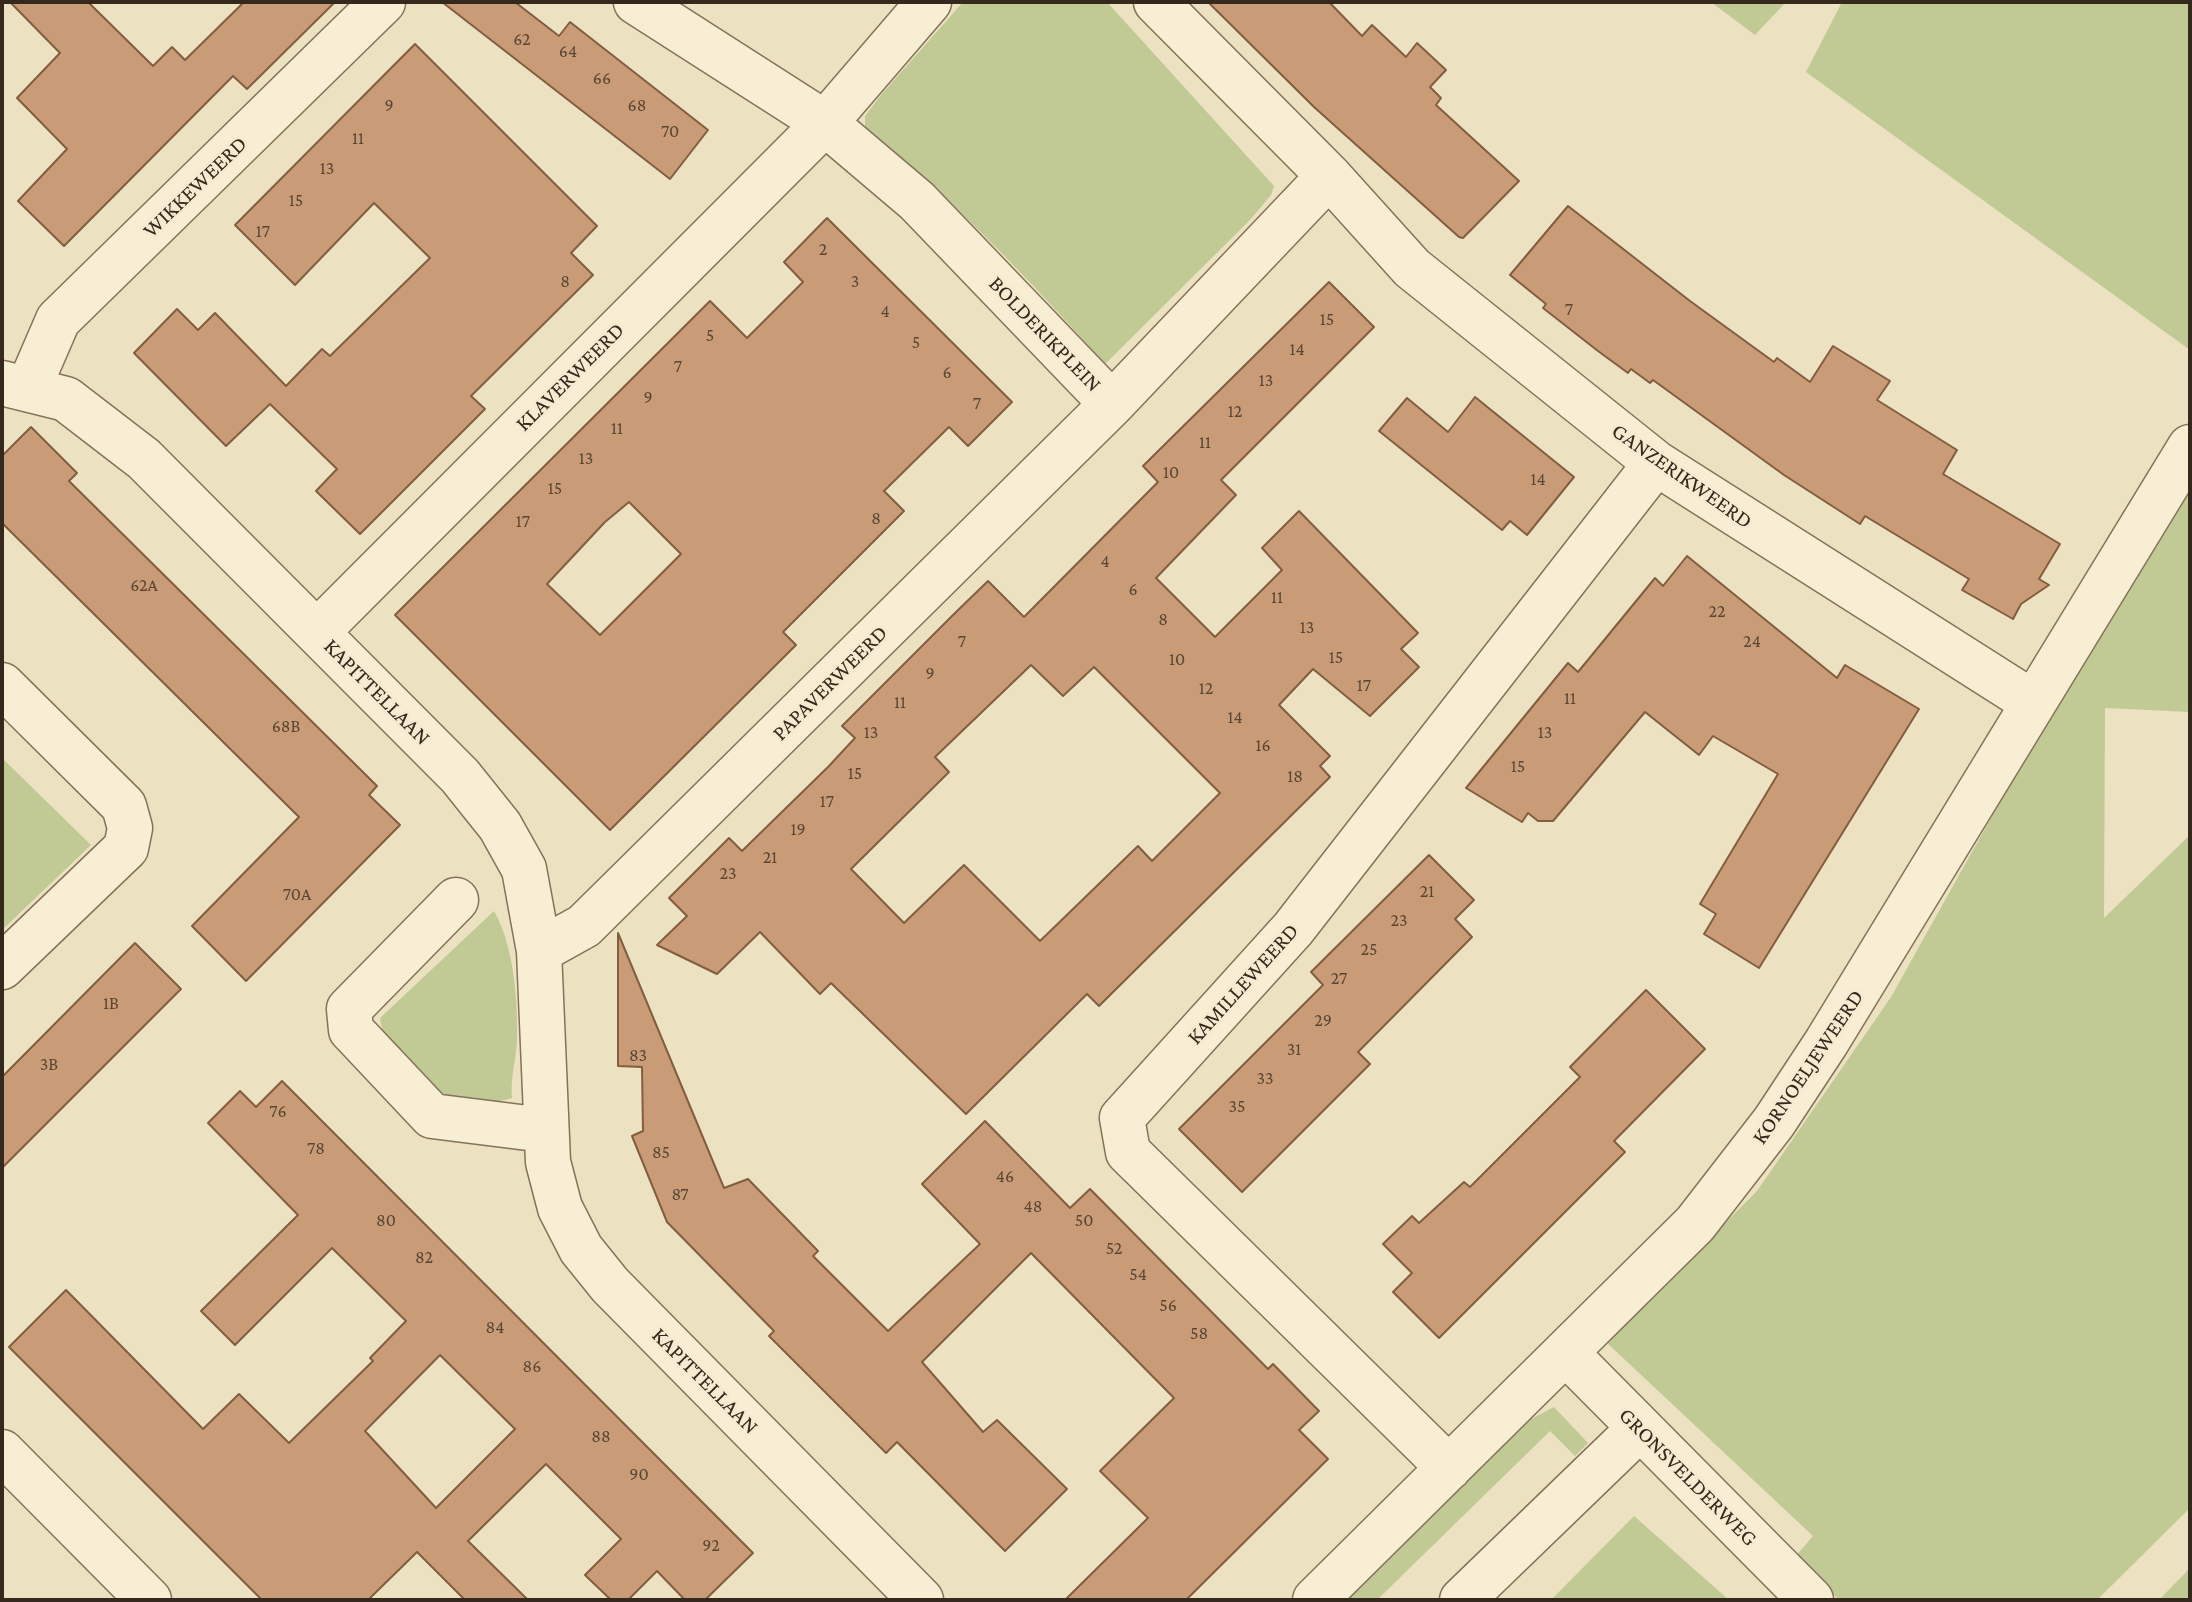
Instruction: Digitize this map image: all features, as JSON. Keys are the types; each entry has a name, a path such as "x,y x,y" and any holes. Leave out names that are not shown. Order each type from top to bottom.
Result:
{"street":[{"name":"WIKKEWEERD","path":"15,385 58,320 383,2"},
{"name":"BOLDERIKPLEIN","path":"636,2 825,123 917,201 1112,404 1329,176"},
{"path":"825,123 929,2"},
{"path":"1156,2 1329,176"},
{"name":"KLAVERWEERD","path":"317,632 825,123"},
{"name":"GANZERIKWEERD","path":"1329,176 1412,268 1656,463 2032,702"},
{"name":"KAPITTELLAAN","path":"15,385 66,399 122,440 460,776 500,826 524,869 539,951 544,1130 548,1162 560,1208 581,1249 610,1285 921,1600"},
{"name":"PAPAVERWEERD","path":"539,951 584,926 1112,404"},
{"name":"KORNOELJEWEERD","path":"1315,1600 1695,1224 1774,1122 1835,1030 2190,447"},
{"name":"KAMILLEWEERD","path":"1449,1468 1128,1152 1122,1118 1293,929 1656,463"},
{"path":"2,685 124,806 130,828 126,848 2,967"},
{"path":"456,900 349,1009 351,1030 432,1116 544,1130"},
{"name":"GRONSVELDERWEG","path":"1566,1353 1811,1600"},
{"path":"1462,1600 1640,1428"},
{"path":"2,1452 149,1600"}],"green space":[{"path":"963,2 1107,2 1274,186 1271,195 1250,220 1105,364 989,241 929,182 865,127 865,116 881,95"},
{"path":"1711,2 1786,2 1755,35"},
{"path":"1842,2 2190,2 2190,350 1806,72"},
{"path":"2190,483 2190,712 2105,708 2104,918 2190,835 2190,1508 2097,1600 1839,1600 1796,1556 1813,1536 1606,1342 1757,1191 1891,997 2054,705"},
{"path":"2,758 91,845 2,930"},
{"path":"494,911 510,957 517,1009 517,1041 512,1098 481,1106 449,1101 384,1039 380,1018"},
{"path":"1554,1407 1588,1443 1575,1456 1550,1431 1377,1600 1344,1600 1518,1426"},
{"path":"1634,1516 1729,1600 1551,1600"},
{"path":"2190,1568 2190,1600 2159,1600"}],"building":[{"path":"10,2 88,2 153,66 172,47 185,60 244,2 335,2 247,89 233,76 64,246 18,201 67,149 17,98 60,53"},
{"path":"442,2 515,2 559,36 570,22 708,130 670,179"},
{"path":"1208,2 1329,2 1362,36 1372,25 1406,57 1417,43 1446,70 1430,87 1441,98 1436,105 1519,181 1463,238 1459,237 1314,107"},
{"path":"415,44 597,226 571,253 593,275 471,396 485,409 360,534 316,491 337,469 270,404 226,446 134,353 177,309 198,330 215,313 286,386 322,349 330,356 430,258 374,203 295,285 235,225"},
{"path":"1568,206 1690,301 1774,362 1777,358 1810,382 1833,346 1890,381 1877,400 1957,450 1943,474 2060,544 2039,579 2049,585 2021,604 2013,619 1962,590 1969,579 1865,516 1860,524 1784,475 1653,380 1650,383 1631,369 1628,373 1543,308 1546,304 1510,275"},
{"path":"827,218 1012,402 968,446 949,427 884,491 904,511 783,632 796,645 610,830 395,615 710,301 747,338 803,282 784,262","holes":["629,502 681,554 600,635 547,584 605,522"]},
{"path":"1329,282 1374,327 1221,480 1236,495 1156,578 1215,637 1282,570 1262,548 1299,511 1418,633 1401,649 1419,667 1370,716 1313,669 1279,705 1330,756 1320,766 1330,777 1099,1006 1087,994 966,1114 831,983 820,994 760,932 717,974 657,945 687,916 669,898 729,838 742,851 828,767 855,738 842,726 953,615 988,581 1024,617 1158,482 1143,466","holes":["1031,665 1063,696 1094,667 1220,793 1152,861 1138,846 1040,941 964,865 904,923 851,869 949,772 935,757"]},
{"path":"1475,397 1574,477 1527,535 1510,521 1502,530 1379,431 1407,398 1448,432"},
{"path":"31,427 77,473 69,481 377,786 369,795 400,825 246,981 192,926 299,817 2,523 2,456"},
{"path":"1687,556 1837,678 1845,665 1919,709 1759,968 1704,934 1716,914 1700,904 1778,774 1713,736 1699,755 1645,712 1553,821 1538,821 1528,813 1522,822 1466,788 1568,663 1578,672 1655,578 1663,586"},
{"path":"1429,855 1474,900 1455,919 1472,937 1358,1052 1370,1064 1242,1192 1179,1129 1323,985 1311,972"},
{"path":"618,933 724,1188 748,1179 818,1251 813,1256 888,1331 980,1244 922,1184 985,1121 1070,1208 1090,1189 1268,1369 1273,1364 1319,1411 1299,1430 1328,1459 1186,1600 1065,1600 1148,1518 1100,1471 1174,1398 1031,1253 922,1362 983,1432 997,1420 1067,1489 1005,1551 897,1442 886,1453 769,1336 774,1331 667,1222 632,1136 643,1131 642,1067 618,1066"},
{"path":"135,943 181,989 2,1168 2,1077"},
{"path":"1646,990 1705,1049 1614,1141 1625,1152 1439,1338 1393,1292 1412,1273 1383,1244 1412,1216 1419,1223 1464,1182 1470,1187 1580,1077 1570,1067"},
{"path":"282,1081 753,1553 705,1600 685,1600 657,1571 628,1600 611,1600 585,1575 621,1539 546,1464 468,1541 528,1600 465,1600 417,1552 368,1600 262,1600 9,1347 66,1290 203,1429 239,1394 289,1443 373,1361 370,1358 406,1321 332,1248 235,1345 201,1311 298,1215 208,1123 240,1091 256,1107","holes":["440,1355 515,1429 436,1508 365,1431"]}]}
